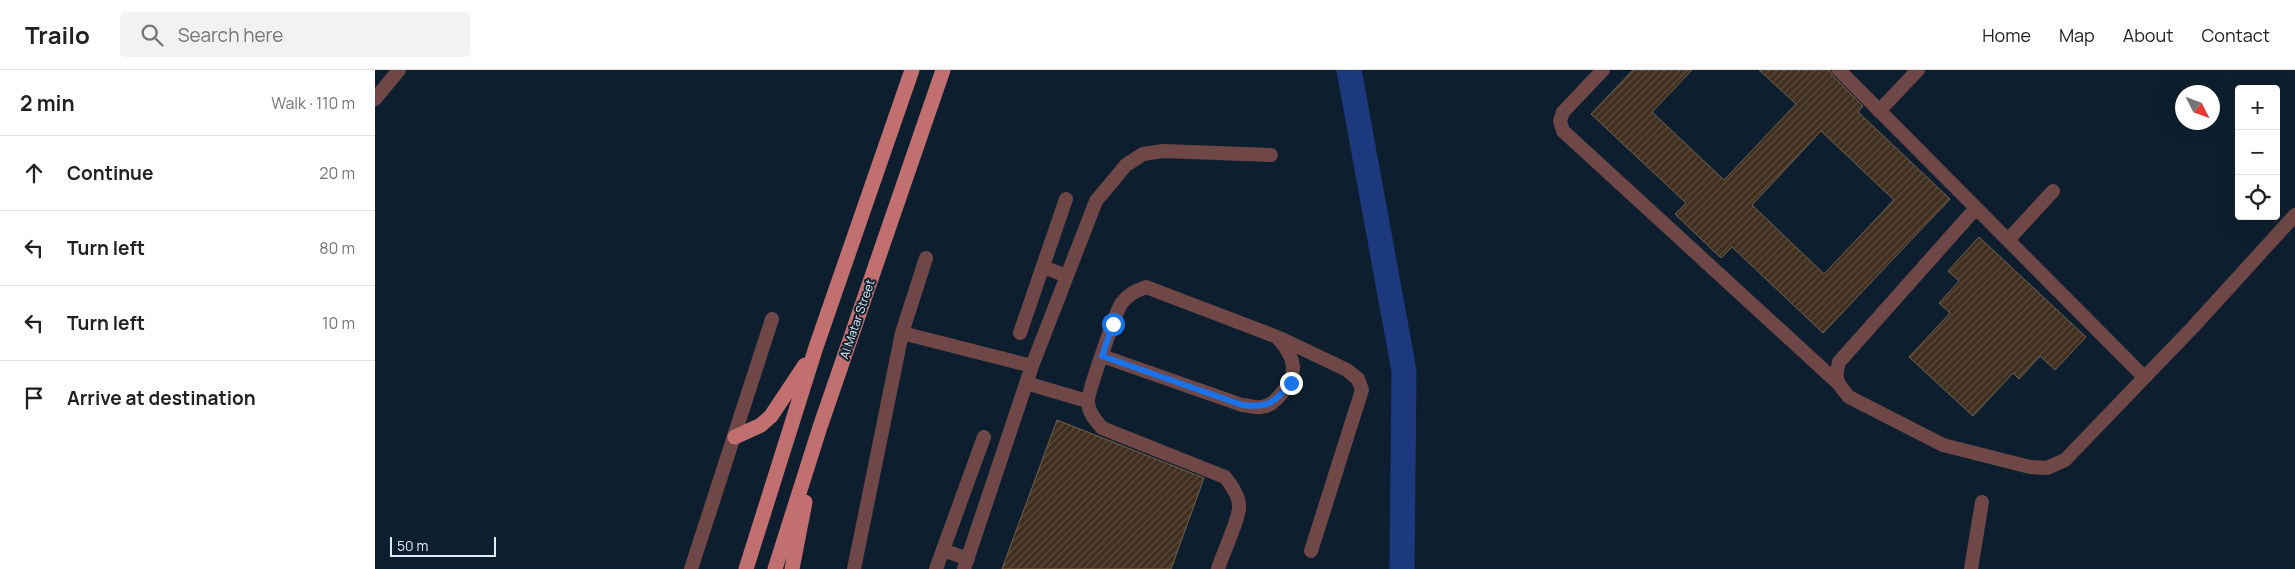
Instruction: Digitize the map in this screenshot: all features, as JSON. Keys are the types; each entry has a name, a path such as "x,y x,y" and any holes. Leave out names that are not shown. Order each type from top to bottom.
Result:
{"main road":[{"path":"746,569 816,347 912,70"},
{"name":"Al Matar Street","path":"775,569 820,427 943,70"},
{"path":"735,437 761,425 771,416 816,347"},
{"path":"792,569 820,427"}],"street":[{"path":"375,99 399,70"},
{"path":"1603,70 1563,112 1560,121 1563,131 1839,384 1849,397 1943,445 2026,466 2047,468 2065,460 2295,215"},
{"path":"1839,70 2144,377"},
{"path":"1879,111 1918,70"},
{"path":"943,550 966,564 1032,366 1096,201 1126,165 1143,154 1163,151 1271,155"},
{"path":"2008,240 2053,192"},
{"path":"1020,333 1066,199"},
{"path":"1839,384 1835,375 1839,362 1976,208"},
{"path":"853,569 902,333 926,258"},
{"path":"1043,267 1067,276"},
{"path":"1218,569 1239,509 1237,494 1225,477 1102,428 1092,417 1087,401 1121,304 1130,293 1146,287 1277,336 1347,370 1358,379 1362,390 1311,551"},
{"path":"691,569 772,319"},
{"path":"902,333 1032,366"},
{"path":"1102,356 1242,405 1261,407 1273,403 1291,383 1294,364 1288,349 1277,336"},
{"path":"1026,383 1087,401"},
{"path":"936,569 983,437"},
{"path":"1971,569 1982,502"}],"building":[{"path":"1633,70 1692,70 1652,112 1724,180 1796,104 1759,70 1830,70 1833,76 1863,106 1858,112 1950,199 1823,333 1732,247 1721,258 1675,214 1686,203 1591,114","holes":["1821,131 1894,200 1824,274 1752,205"]},
{"path":"1979,237 2086,337 2055,370 2040,356 2019,379 2013,373 1973,416 1909,357 1950,313 1939,303 1959,281 1948,271"},
{"path":"1057,420 1204,478 1171,569 1002,569"}],"waterway":[{"path":"1349,70 1404,371 1402,569"}],"route":[{"path":"1113,324 1102,356 1242,405 1261,407 1273,403 1291,383"}]}
